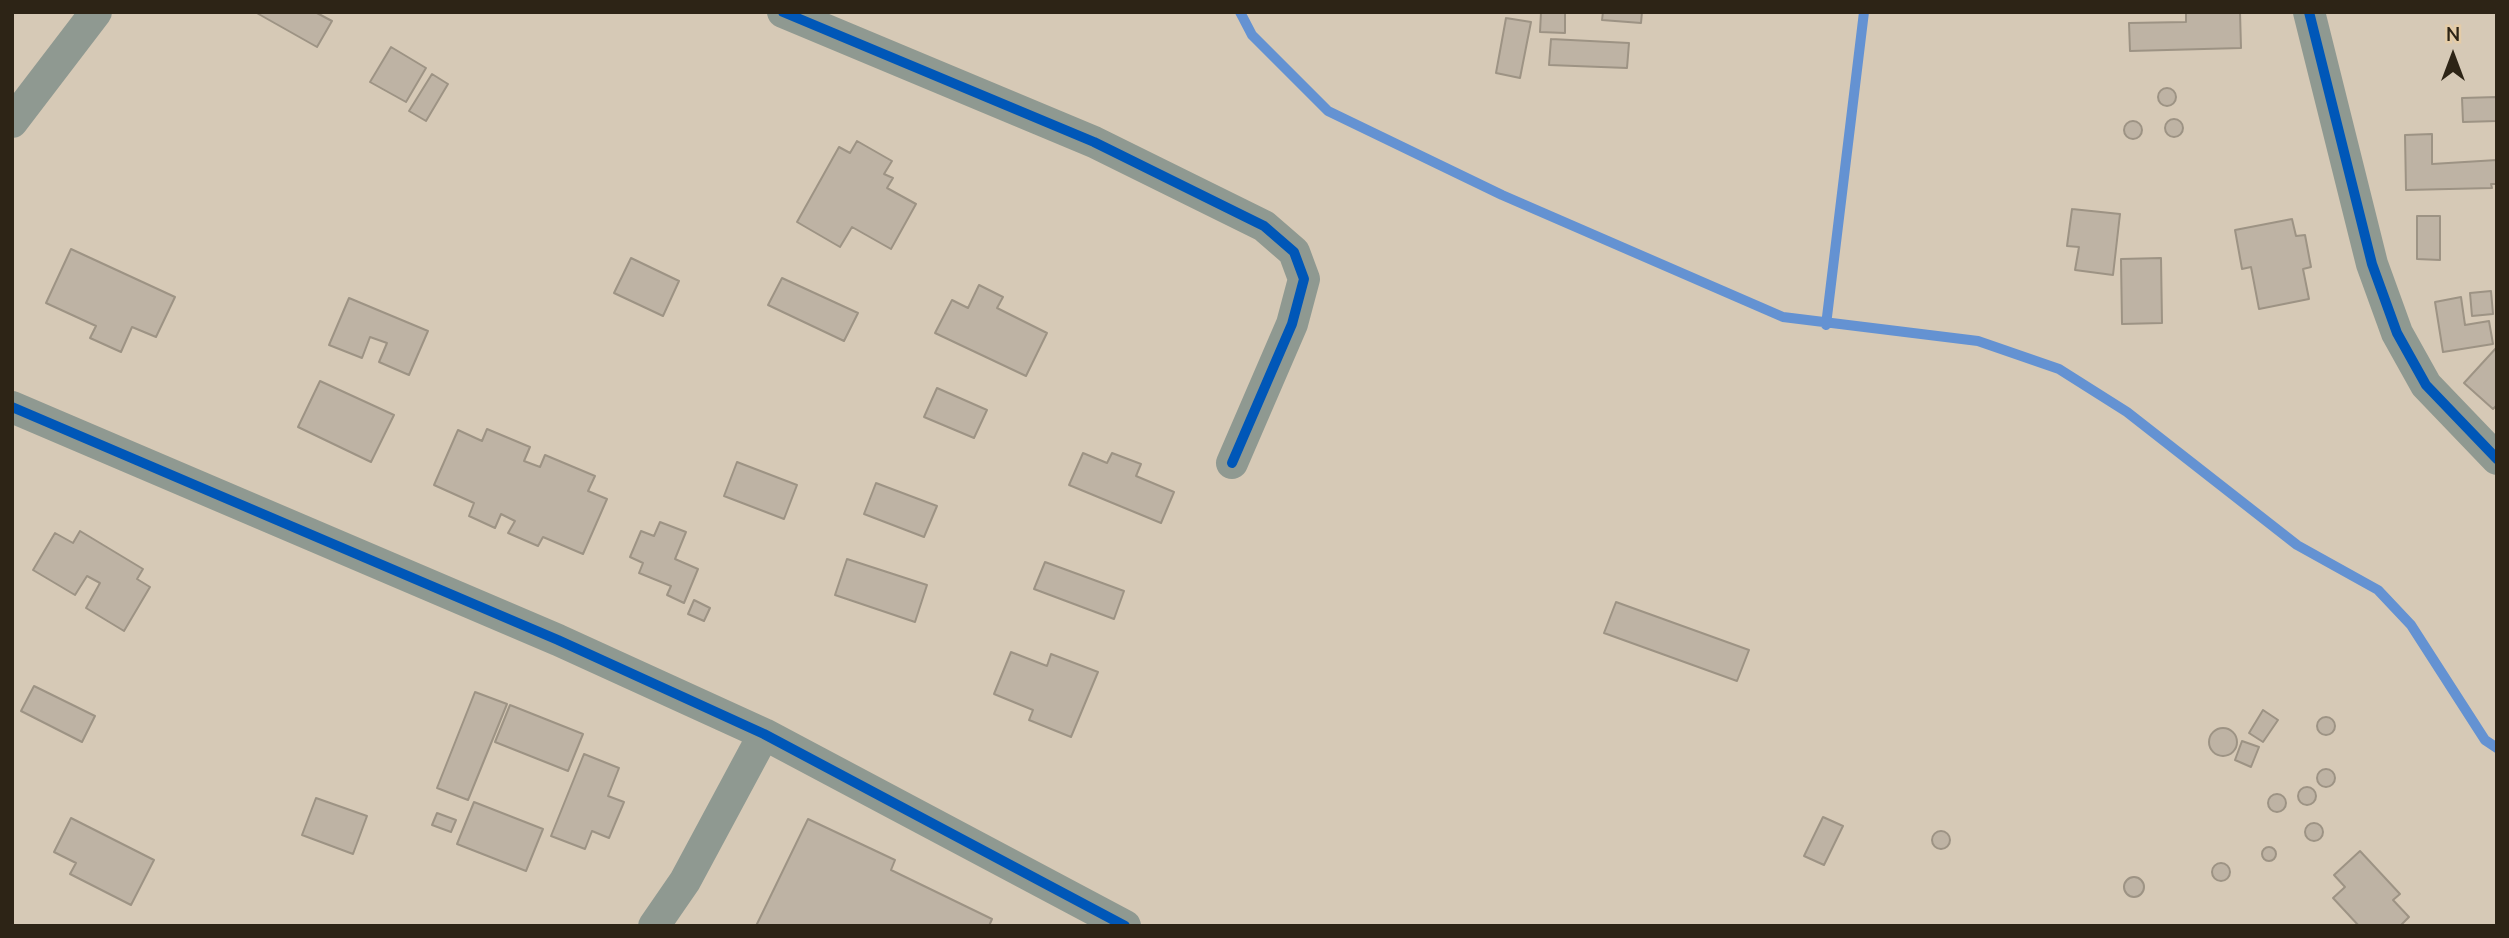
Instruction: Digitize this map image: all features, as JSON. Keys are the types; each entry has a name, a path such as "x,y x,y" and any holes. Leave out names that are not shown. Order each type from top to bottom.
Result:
{"street":[{"path":"12,122 96,12"},
{"path":"783,12 1094,142 1264,226 1293,252 1304,279 1292,324 1232,463"},
{"path":"2311,13 2372,264 2397,333 2426,384 2497,459"},
{"path":"12,407 558,640 764,734 1125,926"},
{"path":"654,926 685,881 764,734"}],"building":[{"path":"255,12 315,12 332,21 317,47"},
{"path":"1541,12 1565,12 1565,33 1540,32"},
{"path":"1603,12 1642,12 1641,23 1602,20"},
{"path":"2186,12 2240,12 2241,48 2130,51 2129,23 2186,22"},
{"path":"1506,18 1531,22 1520,78 1496,73"},
{"path":"1551,39 1629,43 1627,68 1549,65"},
{"path":"391,47 426,68 406,102 370,82"},
{"path":"432,74 448,84 426,121 409,111"},
{"path":"2163,88 2171,88 2176,97 2174,104 2163,106 2158,101 2158,93"},
{"path":"2497,97 2497,121 2463,122 2462,98"},
{"path":"2170,119 2178,119 2183,128 2181,135 2170,137 2165,132 2165,124"},
{"path":"2129,121 2137,121 2142,130 2140,137 2129,139 2124,134 2124,126"},
{"path":"2432,134 2432,164 2497,160 2497,184 2491,184 2492,188 2406,190 2405,135"},
{"path":"857,141 892,161 884,174 893,178 887,188 916,204 891,249 852,227 840,247 797,222 839,147 850,153"},
{"path":"2072,209 2120,214 2113,275 2075,270 2079,247 2067,246"},
{"path":"2417,216 2440,216 2440,260 2417,259"},
{"path":"2292,219 2296,236 2305,235 2311,267 2303,269 2309,299 2259,309 2251,267 2242,269 2235,230"},
{"path":"71,249 175,297 156,337 132,327 121,352 90,338 96,326 46,303"},
{"path":"631,258 679,281 663,316 614,293"},
{"path":"2161,258 2162,323 2122,324 2121,259"},
{"path":"782,278 858,313 844,341 768,305"},
{"path":"979,285 1003,297 997,308 1047,333 1026,376 935,333 952,300 968,308"},
{"path":"2491,291 2493,314 2472,316 2470,293"},
{"path":"2461,297 2465,325 2489,321 2493,344 2443,352 2435,302"},
{"path":"349,298 428,331 409,375 379,362 387,343 370,337 362,358 329,345"},
{"path":"2497,347 2497,405 2493,409 2464,383"},
{"path":"320,381 394,415 371,462 298,427"},
{"path":"937,388 987,410 974,438 924,417"},
{"path":"487,429 530,447 524,461 540,467 545,455 595,476 588,491 607,499 583,554 543,537 538,546 508,533 515,521 501,514 495,528 469,516 474,503 434,485 458,430 482,441"},
{"path":"1083,453 1107,463 1112,453 1141,464 1136,476 1174,492 1161,523 1069,485"},
{"path":"737,462 797,485 784,519 724,496"},
{"path":"876,483 937,506 924,537 864,514"},
{"path":"660,522 686,532 675,559 698,569 684,603 667,595 671,586 639,573 643,563 630,557 641,531 654,536"},
{"path":"80,531 143,569 137,579 150,587 124,631 86,608 100,583 87,576 75,595 33,570 55,533 73,543"},
{"path":"847,559 927,585 915,622 835,595"},
{"path":"1045,562 1124,591 1114,619 1034,589"},
{"path":"694,600 710,608 704,621 688,614"},
{"path":"1616,602 1749,650 1737,681 1604,633"},
{"path":"1011,652 1047,666 1051,654 1098,672 1071,737 1029,720 1033,710 994,694"},
{"path":"34,686 95,716 82,742 21,711"},
{"path":"475,692 507,704 468,800 437,788"},
{"path":"510,705 583,734 568,771 495,742"},
{"path":"2263,710 2278,720 2263,742 2249,733"},
{"path":"2322,717 2330,717 2335,726 2333,733 2322,735 2317,730 2317,722"},
{"path":"2223,728 2233,732 2237,742 2233,752 2223,756 2213,752 2209,742 2213,732"},
{"path":"2242,741 2259,747 2251,767 2235,760"},
{"path":"584,754 619,768 608,796 624,802 609,838 592,831 585,849 551,836"},
{"path":"2322,769 2330,769 2335,778 2333,785 2322,787 2317,782 2317,774"},
{"path":"2303,787 2311,787 2316,796 2314,803 2303,805 2298,800 2298,792"},
{"path":"2273,794 2281,794 2286,803 2284,810 2273,812 2268,807 2268,799"},
{"path":"316,798 367,816 353,854 302,835"},
{"path":"474,802 543,829 526,871 457,844"},
{"path":"437,813 456,820 451,832 432,825"},
{"path":"1823,817 1843,826 1824,865 1804,856"},
{"path":"71,818 154,860 131,905 70,874 76,863 54,852"},
{"path":"808,819 895,860 891,870 992,919 989,926 756,926"},
{"path":"2310,823 2318,823 2323,832 2321,839 2310,841 2305,836 2305,828"},
{"path":"1937,831 1945,831 1950,840 1948,847 1937,849 1932,844 1932,836"},
{"path":"2266,847 2272,847 2276,854 2272,861 2266,861 2262,857 2262,851"},
{"path":"2360,851 2400,894 2393,900 2409,917 2400,926 2359,926 2333,898 2345,887 2334,875"},
{"path":"2217,863 2225,863 2230,872 2228,879 2217,881 2212,876 2212,868"},
{"path":"2134,877 2141,880 2144,887 2141,894 2134,897 2127,894 2124,887 2127,880"}],"waterway":[{"path":"1240,12 1252,35 1328,111 1502,195 1783,317 1978,341 2059,369 2127,412 2297,545 2378,590 2411,625 2485,740 2497,748"},
{"path":"1826,325 1864,12"}],"cycle path":[{"path":"783,12 1094,142 1264,226 1294,252 1304,279 1292,324 1232,463"},
{"path":"2309,12 2372,264 2397,333 2426,385 2497,459"},
{"path":"12,407 558,640 764,734 1125,926"}]}
